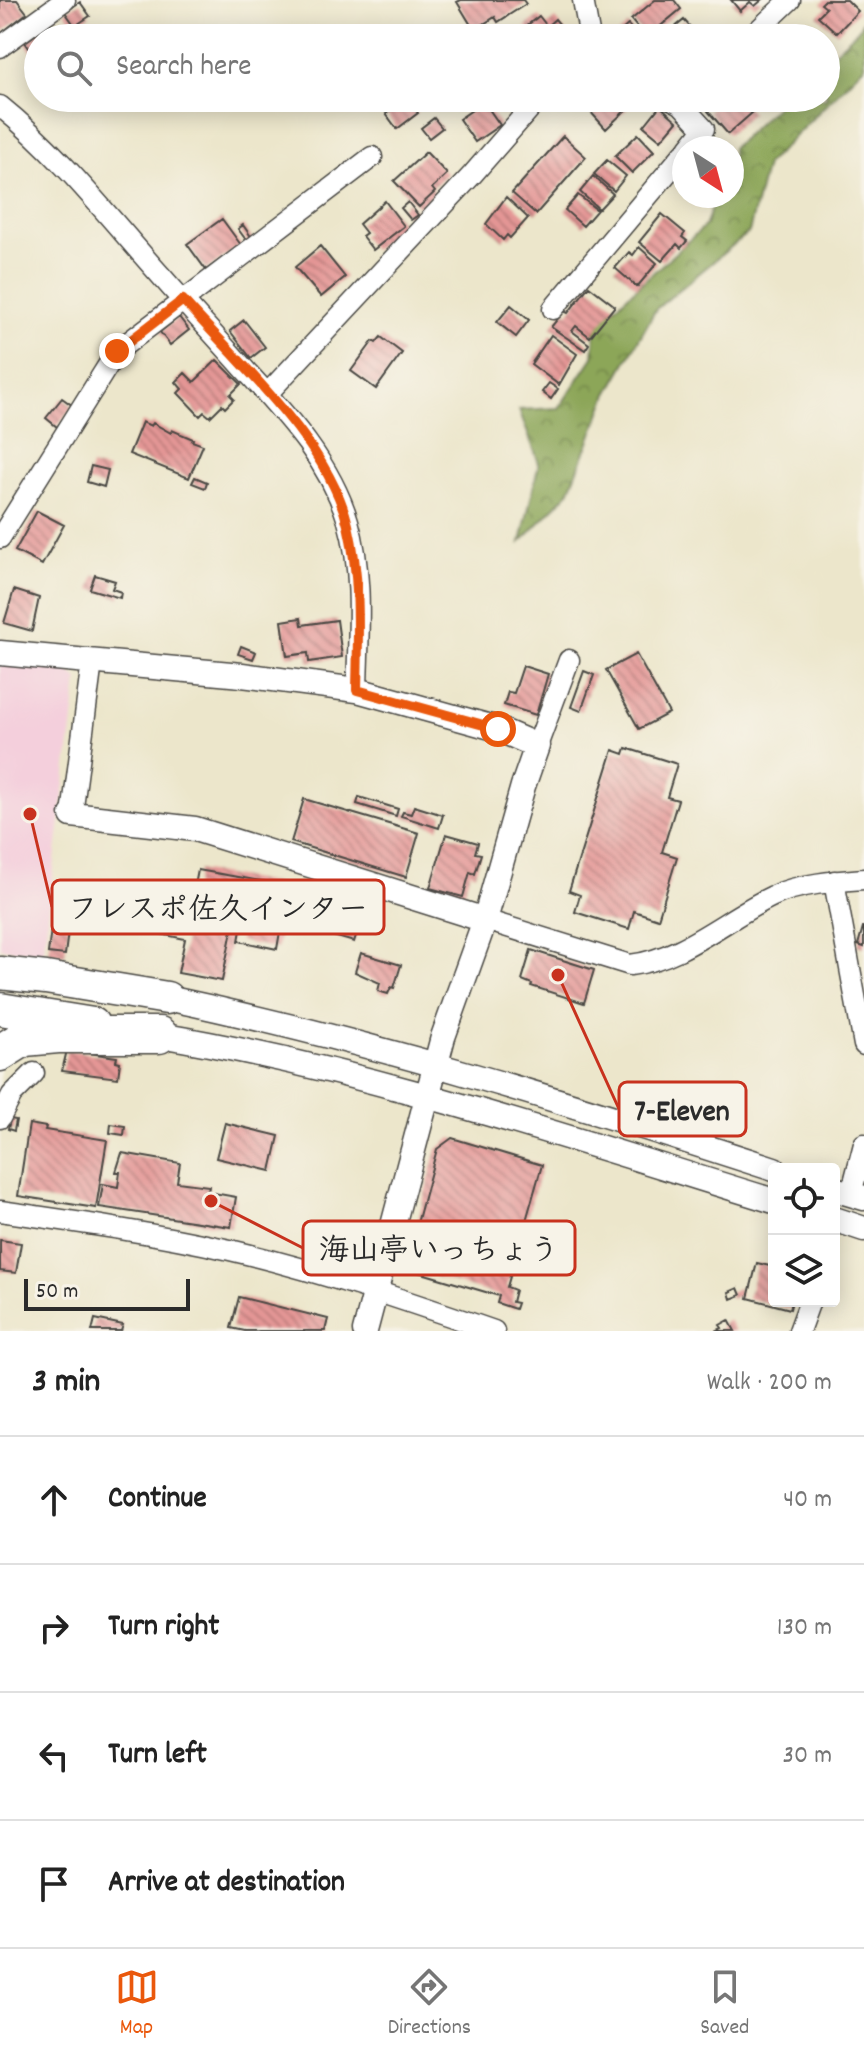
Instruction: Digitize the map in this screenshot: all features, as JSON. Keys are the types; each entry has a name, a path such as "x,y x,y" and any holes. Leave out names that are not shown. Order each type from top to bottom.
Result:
{"highway":[{"path":"0,1053 24,1038 159,1035"}],"main road":[{"path":"0,973 167,998"},
{"path":"0,1009 159,1035"}],"street":[{"path":"32,24 65,0"},
{"path":"583,0 587,24"},
{"path":"765,24 790,0"},
{"path":"0,47 24,30"},
{"path":"0,106 47,147 267,394 303,436 322,465 348,522 359,598 357,690"},
{"path":"267,394 527,112"},
{"path":"689,112 704,129 698,136"},
{"path":"0,538 117,351 372,157"},
{"path":"553,309 672,167"},
{"path":"0,653 242,675 357,690 498,729 537,746"},
{"path":"365,1331 443,1037 485,920 523,786 569,660"},
{"path":"92,662 72,815 195,829 630,965 648,963 670,954 776,894 834,881 864,879"},
{"path":"834,881 864,1045"},
{"path":"167,998 250,1015 437,1063 768,1167"},
{"path":"159,1035 248,1050 428,1097 768,1199"},
{"path":"0,1118 12,1095 34,1073"},
{"path":"850,1193 864,1144"},
{"path":"0,1211 188,1241 375,1289 494,1331"},
{"path":"840,1223 864,1229"},
{"path":"799,1331 808,1307"}],"shaded area":[{"path":"0,663 68,670 78,680 43,954 0,948"}],"green space":[{"path":"864,19 864,66 840,90 840,47 858,30"},
{"path":"770,112 818,112 766,165 749,232 656,309 608,394 569,492 521,542 539,463 519,410 559,408 593,357 596,324 706,225 711,208 744,208 744,137"}],"building":[{"path":"0,0 17,0 27,13 0,34"},
{"path":"523,0 526,4 498,22 495,17 484,24 470,24 457,2"},
{"path":"655,0 674,0 681,9 663,24 634,24 631,20"},
{"path":"731,0 762,0 755,6 750,2 740,11"},
{"path":"825,0 847,0 858,11 840,30 840,24 827,24 818,16 826,8 821,4"},
{"path":"80,2 90,16 74,24 65,12"},
{"path":"539,16 545,24 529,24"},
{"path":"388,112 418,113 397,129 386,114"},
{"path":"469,112 491,112 500,125 475,142 459,119"},
{"path":"591,112 624,112 606,129"},
{"path":"655,112 667,112 677,121 661,140 644,126"},
{"path":"709,112 751,112 752,113 728,134"},
{"path":"434,118 442,128 429,138 421,128"},
{"path":"638,134 654,151 632,173 615,156"},
{"path":"563,136 586,157 536,214 512,193"},
{"path":"426,152 447,174 432,188 435,192 419,207 394,181"},
{"path":"607,160 626,176 614,191 594,174"},
{"path":"593,176 613,194 599,209 580,192"},
{"path":"578,195 597,210 583,226 565,210"},
{"path":"506,197 528,218 510,238 507,235 503,240 486,224"},
{"path":"385,201 404,226 373,250 362,236 366,233 359,224"},
{"path":"408,202 418,215 411,220 401,208"},
{"path":"662,214 685,233 682,237 687,241 681,248 677,244 662,261 639,242"},
{"path":"222,219 241,245 206,270 187,244"},
{"path":"243,225 254,241 249,244 238,229"},
{"path":"320,246 345,277 321,297 295,267"},
{"path":"639,247 657,263 637,287 615,268 629,252 633,255"},
{"path":"589,286 615,306 590,337 576,326 572,331 589,344 585,350 551,327 564,311 568,313"},
{"path":"511,305 529,320 516,337 497,322"},
{"path":"179,317 189,330 170,345 160,332"},
{"path":"244,320 265,347 251,358 230,331"},
{"path":"551,335 577,354 559,385 531,364"},
{"path":"381,337 402,353 376,389 351,371 373,341 376,343"},
{"path":"217,360 241,384 230,395 234,399 225,408 222,405 210,417 204,412 200,416 178,393 182,389 176,382 185,373 194,382"},
{"path":"549,383 558,389 551,399 542,392"},
{"path":"62,398 73,406 57,427 46,418"},
{"path":"142,422 151,426 153,423 171,433 172,430 203,445 189,478 129,454"},
{"path":"91,466 108,470 104,487 87,482"},
{"path":"195,477 207,482 205,488 192,483"},
{"path":"37,511 64,525 42,565 15,551"},
{"path":"95,575 115,581 112,589 121,592 120,598 90,589"},
{"path":"14,590 39,598 32,631 4,623"},
{"path":"301,618 302,625 337,620 342,657 309,662 308,653 287,656 282,621"},
{"path":"241,646 256,652 253,659 238,654"},
{"path":"636,654 669,713 639,729 606,670"},
{"path":"523,666 548,674 536,715 504,705 508,692 514,693"},
{"path":"584,671 594,675 581,711 571,707"},
{"path":"626,748 677,764 667,797 678,800 662,852 677,857 658,919 634,911 629,929 575,912 580,895 569,891 613,750 624,754"},
{"path":"359,797 398,809 396,816 357,804"},
{"path":"304,799 419,833 406,877 291,842"},
{"path":"414,806 443,815 439,828 401,816 403,812 411,814"},
{"path":"446,834 478,843 475,853 481,854 475,874 470,872 463,897 430,888"},
{"path":"198,870 290,886 354,905 353,910 363,913 354,942 306,928 235,915 222,981 178,973 185,939 156,933 164,890 193,896"},
{"path":"55,897 72,900 65,955 48,953"},
{"path":"243,919 281,926 277,949 239,941"},
{"path":"864,927 864,947 858,945"},
{"path":"531,950 594,970 584,1003 531,986 522,980"},
{"path":"361,953 401,965 394,988 391,987 388,994 378,991 380,983 355,972"},
{"path":"67,1050 117,1057 116,1061 120,1062 118,1078 62,1071"},
{"path":"10,1119 16,1120 14,1131 8,1129"},
{"path":"225,1123 279,1136 271,1171 216,1158"},
{"path":"29,1124 46,1127 45,1130 107,1140 96,1208 18,1196"},
{"path":"111,1124 125,1126 124,1135 110,1133"},
{"path":"452,1138 542,1165 507,1287 515,1290 512,1302 517,1303 515,1309 497,1303 499,1296 405,1268 437,1149"},
{"path":"122,1153 180,1163 177,1182 209,1186 208,1192 236,1197 231,1227 99,1207 103,1184 118,1187 120,1172 116,1172"},
{"path":"0,1240 21,1243 16,1273 0,1271"},
{"path":"757,1263 768,1266 768,1303 748,1298"},
{"path":"738,1288 741,1295 731,1299 729,1292"},
{"path":"239,1297 328,1319 325,1331 245,1331 231,1328"},
{"path":"95,1319 123,1325 121,1331 92,1331"},
{"path":"729,1320 735,1331 716,1331 722,1328 720,1325"}],"place":[{"name":"フレスポ佐久インター","path":"30,814"},
{"name":"7-Eleven","path":"558,975"},
{"name":"海山亭いっちょう","path":"211,1201"}],"route":[{"path":"117,351 183,300 303,436 335,490 348,522 354,552 359,598 357,690 498,729"}]}
